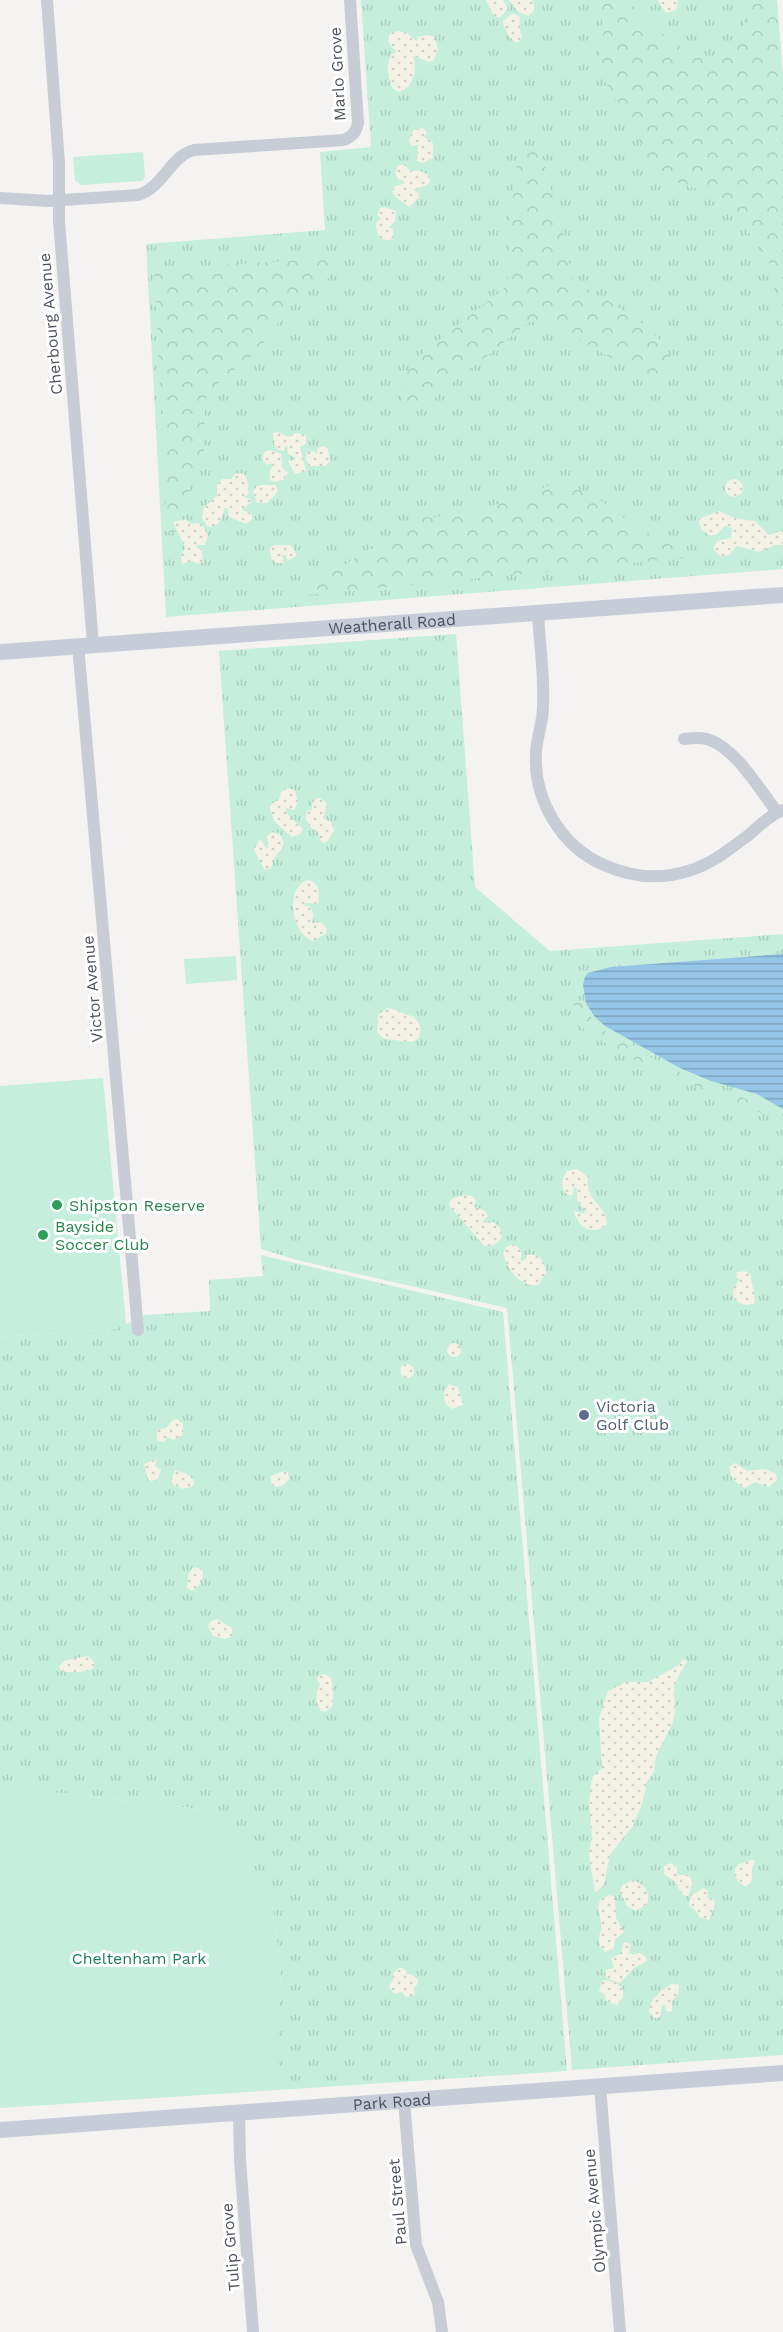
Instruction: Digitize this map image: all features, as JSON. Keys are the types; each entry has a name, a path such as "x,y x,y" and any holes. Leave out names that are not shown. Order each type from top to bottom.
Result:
{"street":[{"name":"Cherbourg Avenue","path":"47,0 59,163 59,221 86,645"},
{"name":"Marlo Grove","path":"59,200 138,195 147,192 181,156 194,150 344,140 351,137 356,132 358,123 350,0"},
{"path":"0,198 59,200"},
{"name":"Weatherall Road","path":"0,652 783,595"},
{"path":"538,612 543,708 537,740 536,773 541,795 550,815 563,834 580,850 599,863 625,873 648,876 674,875 697,868 723,855 780,811 740,764 722,747 707,739 684,739"},
{"name":"Victor Avenue","path":"86,645 138,1330"},
{"name":"Park Road","path":"0,2130 783,2073"},
{"name":"Olympic Avenue","path":"600,2086 620,2332"},
{"name":"Paul Street","path":"404,2101 416,2245 438,2302 442,2332"},
{"name":"Tulip Grove","path":"236,2113 253,2332"}],"green space":[{"path":"361,0 777,0 783,80 783,569 166,617 146,244 325,230 320,152 371,147"},
{"path":"599,0 630,0 640,18 694,56 704,59 724,58 729,52 745,24 747,0 777,0 783,80 783,332 769,263 742,222 697,189 662,177 648,163 634,126 600,72 600,47 604,32"},
{"path":"527,145 541,150 574,282 642,323 664,345 670,356 661,373 641,375 575,337 531,321 421,408 407,411 401,403 403,376 419,356 507,286 509,230 519,147"},
{"path":"143,152 145,177 142,181 81,185 75,180 73,157"},
{"path":"341,258 325,283 302,289 266,340 246,362 220,380 205,400 204,453 193,477 178,531 167,535 154,269"},
{"path":"559,482 593,496 637,527 693,557 296,596 418,518 445,516 498,504"},
{"name":"Victoria Golf Club","path":"456,634 475,887 550,951 783,934 783,2055 572,2070 507,1308 297,1260 261,1249 219,651"},
{"path":"236,956 237,980 186,984 184,959"},
{"path":"573,1000 581,1002 596,1023 615,1038 709,1087 783,1113 783,1121 714,1095 621,1054 577,1024"},
{"name":"Shipston Reserve","path":"103,1078 126,1324 115,1329 0,1337 0,1086"},
{"path":"261,1255 503,1312 567,2071 278,2090 278,2012 281,1991 280,1963 272,1904 244,1849 199,1809 0,1786 0,1337 115,1329 145,1315 210,1311 209,1280 263,1276"},
{"name":"Cheltenham Park","path":"0,1786 199,1809 245,1849 272,1904 280,1963 281,1991 278,2012 278,2090 0,2108"}],"sand":[{"path":"486,0 503,0 508,8 500,18 494,16"},
{"path":"509,0 532,0 533,12 530,16 522,14"},
{"path":"657,0 678,0 676,10 666,13"},
{"path":"513,13 520,17 519,26 522,37 519,42 511,38 503,21"},
{"path":"398,31 407,33 416,41 417,37 428,35 435,37 438,50 433,61 428,62 413,55 415,66 412,82 399,92 391,85 388,66 392,54 396,53 388,40 390,33"},
{"path":"423,128 427,133 424,137 433,143 433,158 422,163 417,161 418,145 412,146 409,141 413,130"},
{"path":"404,164 410,171 421,171 428,175 430,181 427,185 413,190 419,193 419,198 409,207 392,191 394,187 405,183 395,174 397,166"},
{"path":"385,207 396,211 395,221 389,227 393,229 393,239 389,240 380,237 376,227 376,223 381,218 377,215 380,208"},
{"path":"278,432 287,437 296,433 306,435 306,444 300,447 306,471 295,474 288,461 295,460 295,457 288,454 287,446 284,451 281,451 275,445 273,433"},
{"path":"324,446 328,449 330,461 325,466 309,466 306,459 307,452 314,451 317,454 318,448"},
{"path":"270,450 281,454 282,467 288,473 283,480 273,482 270,480 273,465 272,463 267,465 262,459 264,452"},
{"path":"235,474 244,474 247,479 249,494 244,497 250,499 251,502 242,510 252,514 252,519 246,524 229,517 228,509 225,508 219,522 212,527 207,526 202,518 204,507 217,496 217,485 222,479 231,479"},
{"path":"734,479 742,484 743,488 738,496 734,497 726,492 725,488 730,480"},
{"path":"260,485 276,485 278,492 267,503 257,503 253,492"},
{"path":"719,511 738,519 755,521 769,535 783,530 783,545 775,545 759,552 737,546 729,555 722,557 713,549 717,541 731,538 732,528 725,526 717,534 711,536 702,529 699,519"},
{"path":"185,519 191,524 199,523 208,536 205,545 196,547 202,550 203,562 198,564 192,561 182,564 181,558 185,547 173,522"},
{"path":"274,545 291,545 297,555 288,561 285,555 282,555 284,563 276,563 271,558 270,548"},
{"path":"287,788 295,790 298,802 294,810 286,808 286,813 303,829 300,834 292,837 274,821 270,807 279,800 280,793"},
{"path":"320,798 327,806 323,818 332,823 334,831 326,844 321,841 318,832 311,828 305,818 307,811 312,810 315,799"},
{"path":"272,832 280,834 284,843 271,868 265,870 254,850 259,840 268,848 267,836"},
{"path":"308,880 317,886 319,900 318,904 306,903 304,906 310,906 313,914 312,923 321,922 327,928 326,933 314,941 307,938 301,931 294,912 295,892 300,884"},
{"path":"387,1008 413,1016 420,1027 418,1040 411,1042 384,1039 377,1032 378,1015"},
{"path":"577,1169 588,1177 589,1192 605,1216 607,1224 597,1230 582,1226 576,1217 574,1211 584,1214 585,1211 577,1200 577,1189 574,1186 573,1194 570,1196 563,1188 562,1181 567,1171"},
{"path":"472,1196 476,1201 474,1207 487,1214 484,1223 494,1222 500,1228 502,1236 495,1244 484,1246 449,1205 452,1198"},
{"path":"517,1246 521,1251 521,1261 525,1260 526,1255 531,1254 543,1261 546,1273 538,1285 531,1285 520,1280 511,1271 503,1254 506,1247"},
{"path":"745,1271 751,1275 754,1304 742,1304 733,1294 740,1279 735,1277 737,1272"},
{"path":"454,1343 459,1345 461,1350 459,1355 454,1357 449,1355 447,1350 449,1345"},
{"path":"404,1364 410,1364 414,1371 410,1378 404,1378 400,1374 400,1368"},
{"path":"449,1384 458,1387 463,1405 452,1409 445,1403 444,1393"},
{"path":"177,1419 183,1424 183,1435 173,1440 168,1437 164,1442 157,1441 157,1430 166,1428"},
{"path":"155,1459 155,1466 161,1469 158,1479 151,1481 148,1480 144,1464"},
{"path":"735,1463 747,1471 765,1469 776,1474 777,1480 769,1487 755,1482 745,1488 730,1474 729,1467"},
{"path":"175,1470 193,1479 192,1487 180,1489 178,1484 174,1486 171,1480"},
{"path":"284,1471 288,1472 289,1479 284,1485 276,1487 271,1483 271,1476"},
{"path":"193,1567 202,1569 203,1576 192,1591 187,1588 188,1575"},
{"path":"217,1619 232,1628 232,1636 225,1639 213,1636 208,1626 211,1621"},
{"path":"90,1657 95,1664 94,1668 69,1672 61,1671 59,1667 64,1661"},
{"path":"683,1659 687,1661 674,1685 673,1722 656,1756 654,1771 647,1782 642,1804 633,1826 610,1854 604,1885 595,1893 589,1855 592,1836 589,1803 592,1777 602,1768 599,1718 608,1691 626,1682 648,1682 679,1665"},
{"path":"325,1674 331,1678 333,1696 332,1707 325,1712 321,1711 316,1697 320,1685 318,1676"},
{"path":"753,1860 755,1862 752,1868 752,1881 748,1886 744,1886 737,1879 735,1870 739,1864"},
{"path":"671,1863 677,1868 677,1875 688,1875 693,1881 688,1896 683,1895 674,1881 664,1874 664,1866"},
{"path":"632,1880 643,1886 648,1896 647,1904 636,1911 627,1906 620,1891 623,1885"},
{"path":"703,1888 708,1891 707,1898 713,1899 715,1904 709,1920 699,1917 689,1905 691,1896"},
{"path":"609,1895 615,1897 616,1918 624,1932 615,1939 614,1948 606,1952 599,1942 602,1929 598,1906 601,1899"},
{"path":"624,1942 631,1944 629,1954 640,1953 646,1957 647,1961 634,1968 620,1983 606,1978 605,1970 614,1968 611,1958 621,1953"},
{"path":"399,1968 406,1970 407,1975 411,1974 418,1980 414,1987 415,1995 406,1997 402,1992 394,1994 389,1987 393,1980 393,1973"},
{"path":"602,1981 617,1983 623,1989 623,1997 617,2005 606,2001 604,1994 599,1991"},
{"path":"673,1983 679,1985 679,1988 677,1996 672,2001 672,2011 668,2012 665,2005 662,2005 660,2017 655,2018 649,2012 654,1999"}],"water":[{"path":"783,954 783,1109 757,1094 711,1081 680,1068 605,1026 594,1016 586,1003 583,985 585,977 588,973 611,967"}],"place":[{"name":"Shipston Reserve","path":"57,1205"},
{"name":"Bayside Soccer Club","path":"43,1235"},
{"name":"Victoria Golf Club","path":"584,1415"}]}
